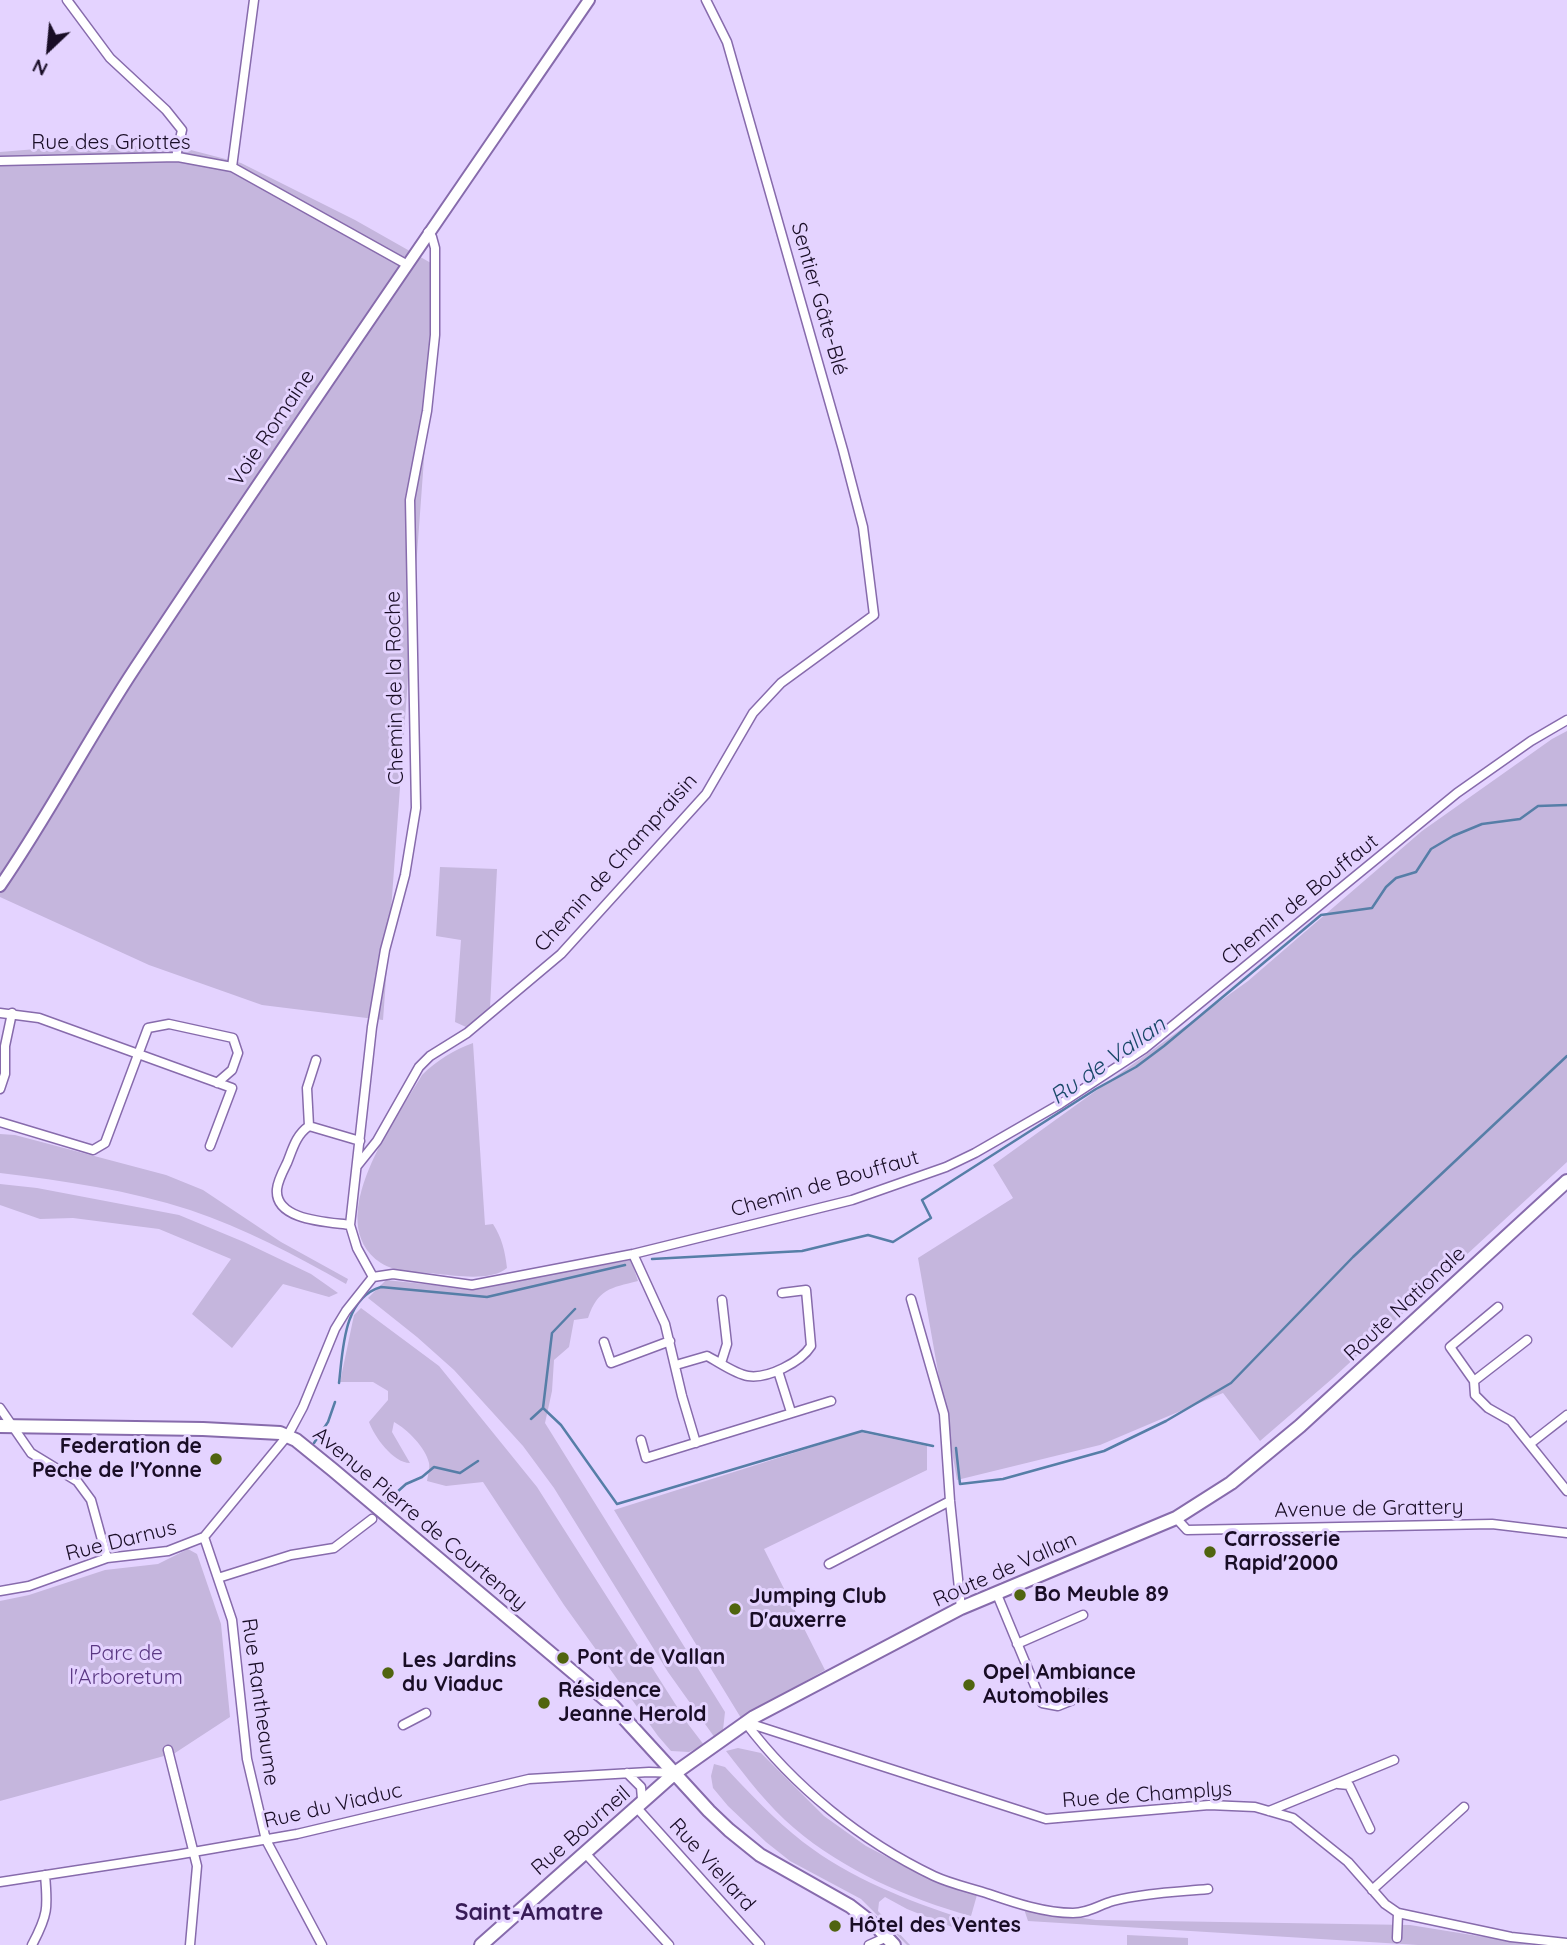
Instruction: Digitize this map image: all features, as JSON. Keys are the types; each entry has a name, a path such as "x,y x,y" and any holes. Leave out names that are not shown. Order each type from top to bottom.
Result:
{"main road":[{"name":"Voie Romaine","path":"0,886 36,832 83,748 135,667 406,264 589,0"},
{"name":"Route Nationale","path":"1268,1454 1567,1181"},
{"name":"Avenue Pierre de Courtenay","path":"5,1426 215,1429 266,1431 288,1435 334,1470 612,1705 709,1811 752,1849 775,1865 850,1906 890,1941"},
{"name":"Route de Vallan","path":"695,1759 749,1719 961,1608 1176,1518 1231,1483 1268,1454"},
{"path":"659,1755 681,1760 695,1759"},
{"name":"Rue Bourneil","path":"481,1945 675,1773 695,1759"}],"street":[{"path":"67,0 110,58 166,110 182,130 176,157"},
{"path":"232,167 254,0"},
{"name":"Sentier Gâte-Blé","path":"706,0 727,42 840,437 863,527 874,615"},
{"name":"Rue des Griottes","path":"0,160 176,157 232,167 406,264"},
{"name":"Chemin de la Roche","path":"373,1277 357,1248 350,1225 372,1027 385,950 405,875 416,808 410,500 427,411 435,335 435,248 428,233"},
{"name":"Chemin de Champraisin","path":"357,1166 377,1141 419,1067 430,1056 467,1033 561,954 706,794 753,713 781,683 874,615"},
{"name":"Chemin de Bouffaut","path":"373,1277 393,1274 472,1285 637,1261 852,1200 946,1167 1021,1127 1144,1049 1457,793 1531,741 1567,720"},
{"path":"0,1013 40,1018 232,1088 210,1146"},
{"path":"0,1089 5,1074 5,1046 12,1013"},
{"path":"0,1122 93,1150 105,1143 148,1028 169,1024 233,1038 238,1053 232,1070 217,1083"},
{"path":"316,1060 307,1088 309,1126 297,1138 279,1181 278,1197 287,1209 306,1219 350,1225"},
{"path":"309,1126 360,1142"},
{"path":"637,1261 666,1324 696,1443"},
{"name":"Rue Darnus","path":"0,1591 29,1586 107,1558 168,1551 204,1537 288,1435 303,1407 335,1329 373,1277"},
{"path":"676,1365 707,1356 748,1376 778,1371 807,1352 811,1346 806,1290 782,1293"},
{"path":"911,1299 944,1414 961,1608"},
{"path":"721,1363 727,1344 722,1300"},
{"path":"1497,1307 1450,1347 1474,1381 1475,1395 1488,1408 1511,1421 1567,1491"},
{"path":"1474,1381 1527,1340"},
{"path":"604,1342 611,1363 670,1341"},
{"path":"778,1371 792,1412"},
{"path":"641,1440 646,1458 831,1401"},
{"path":"0,1408 5,1426 31,1453 76,1481 91,1500 107,1558"},
{"path":"1531,1443 1567,1415"},
{"path":"829,1564 950,1501"},
{"name":"Avenue de Grattery","path":"1176,1518 1187,1530 1492,1524 1567,1533"},
{"path":"218,1578 291,1555 334,1548 372,1519"},
{"name":"Rue Rantheaume","path":"204,1537 232,1620 247,1759 266,1840 322,1945"},
{"path":"996,1592 1042,1703 1058,1706 1088,1694"},
{"path":"1017,1644 1083,1615"},
{"path":"403,1725 426,1713"},
{"path":"749,1719 762,1744 822,1804 876,1845 936,1877 1013,1902 1064,1913 1096,1910 1111,1902 1144,1895 1208,1889"},
{"name":"Rue de Champlys","path":"749,1719 1046,1819 1209,1805 1255,1807 1293,1818 1348,1861 1385,1904 1398,1913 1511,1937 1567,1943"},
{"path":"168,1749 197,1866 190,1945"},
{"path":"1269,1811 1394,1760"},
{"path":"627,1773 638,1781 641,1804"},
{"name":"Rue du Viaduc","path":"0,1882 266,1840 529,1779 675,1773"},
{"path":"1336,1784 1349,1785 1370,1829"},
{"name":"Rue Viellard","path":"641,1804 760,1945"},
{"path":"1372,1890 1464,1807"},
{"path":"586,1854 669,1945"},
{"path":"32,1945 48,1909 45,1875"},
{"path":"1397,1938 1398,1913"},
{"path":"869,1945 890,1941"}],"green space":[{"path":"97,144 187,149 241,163 355,220 438,267 383,1020 262,1005 149,965 0,897 0,152"},
{"path":"1567,731 1567,1162 1333,1378 1260,1441 1223,1393 1100,1445 957,1480 918,1258 1013,1198 993,1165 1248,981 1422,831"},
{"path":"440,867 497,869 490,1008 466,1027 455,1022 461,940 436,936"},
{"path":"473,1043 485,1225 493,1224 496,1229 503,1245 507,1268 493,1275 474,1277 394,1269 381,1263 364,1245 358,1222 360,1196 369,1169 422,1075 446,1056"},
{"path":"0,1134 15,1135 166,1175 203,1190 281,1242 348,1279 346,1284 270,1243 190,1210 120,1192 0,1173"},
{"path":"0,1184 37,1188 179,1215 311,1274 338,1293 329,1297 283,1284 232,1348 192,1314 231,1259 159,1229 73,1218 40,1219 0,1205"},
{"path":"631,1260 638,1281 606,1291 596,1301 588,1318 574,1320 569,1347 554,1360 552,1391 545,1423 725,1712 723,1730 715,1738 668,1672 554,1488 523,1446 454,1370 368,1298 386,1280 471,1289"},
{"path":"361,1308 439,1366 537,1487 704,1745 689,1752 671,1751 658,1736 564,1605 483,1482 446,1486 427,1481 429,1465 424,1451 405,1429 394,1422 392,1432 410,1463 397,1459 380,1441 369,1422 388,1400 388,1391 373,1382 340,1382 354,1315"},
{"name":"Jumping Club D'auxerre","path":"860,1432 927,1446 927,1470 764,1549 825,1670 741,1718 614,1510"},
{"name":"Parc de l'Arboretum","path":"188,1549 197,1554 221,1624 230,1717 175,1753 0,1801 0,1601 29,1595 105,1570 158,1564"},
{"path":"738,1748 761,1753 824,1816 866,1846 937,1883 977,1895 971,1916 901,1892 855,1870 813,1843 775,1810 726,1751"},
{"path":"714,1764 725,1767 782,1825 821,1855 880,1887 964,1919 962,1931 885,1897 879,1902 878,1911 910,1945 907,1945 861,1899 790,1861 766,1842 713,1788 711,1776"},
{"path":"1024,1909 1096,1920 1410,1925 1534,1945 1418,1945 1028,1921"},
{"path":"1127,1935 1188,1938 1188,1945 1127,1945"}],"waterway":[{"name":"Ru de Vallan","path":"652,1259 802,1251 868,1235 893,1242 931,1218 922,1200 1096,1089 1136,1067 1321,915 1372,908 1386,887 1396,878 1416,872 1431,849 1453,836 1482,824 1520,819 1538,806 1567,805"},
{"path":"956,1448 960,1484 1003,1479 1104,1451 1166,1421 1231,1383 1353,1257 1567,1056"},
{"name":"Ru de Vallan","path":"339,1383 344,1341 352,1314 368,1293 381,1287 487,1297 625,1265"},
{"path":"531,1419 543,1408 552,1333 575,1309"},
{"name":"Ru de Vallan","path":"314,1443 328,1422 335,1402"},
{"path":"543,1408 561,1425 617,1504 862,1431 933,1446"},
{"path":"386,1502 406,1484 422,1477 434,1467 460,1473 478,1461"}],"place":[{"name":"Federation de Peche de l'Yonne","path":"216,1459"},
{"name":"Carrosserie Rapid'2000","path":"1210,1552"},
{"name":"Bo Meuble 89","path":"1020,1595"},
{"name":"Jumping Club D'auxerre","path":"735,1609"},
{"name":"Pont de Vallan","path":"563,1658"},
{"name":"Les Jardins du Viaduc","path":"388,1673"},
{"name":"Opel Ambiance Automobiles","path":"969,1685"},
{"name":"Résidence Jeanne Herold","path":"544,1703"},
{"name":"Hôtel des Ventes","path":"835,1926"}],"district":[{"name":"Saint-Amatre","path":"529,1913"}]}
